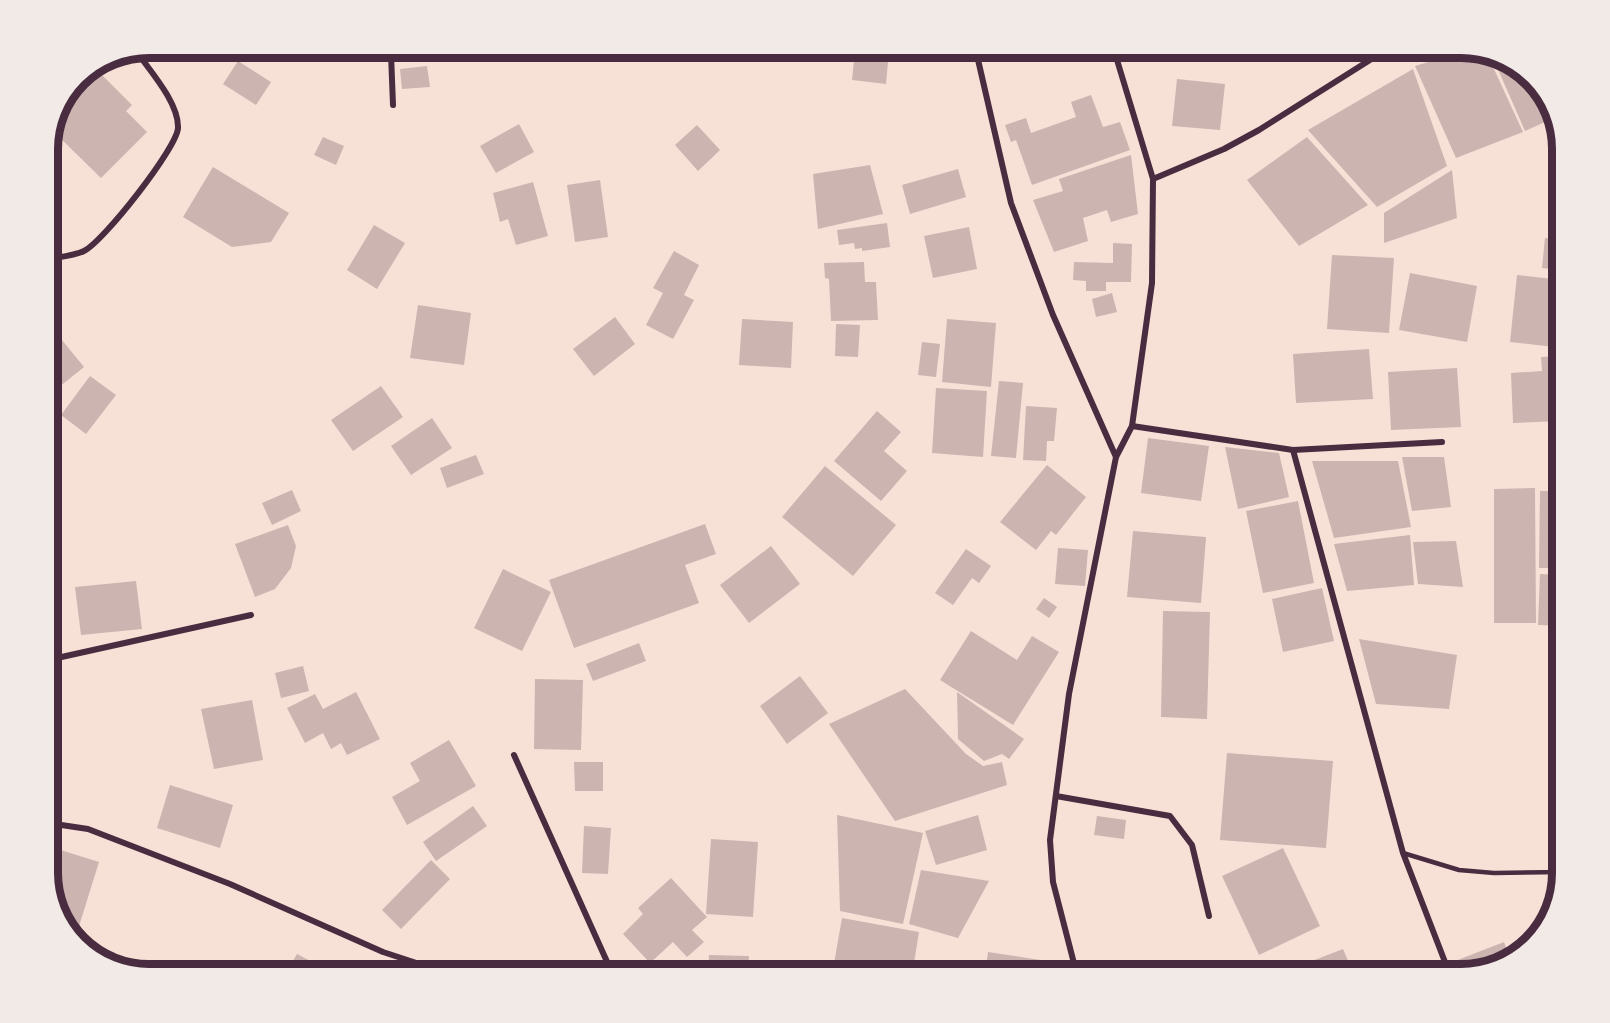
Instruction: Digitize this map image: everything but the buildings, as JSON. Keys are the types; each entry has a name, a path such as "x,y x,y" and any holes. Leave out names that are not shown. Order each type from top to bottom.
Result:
{"street":[{"path":"391,58 393,105"},
{"path":"978,58 1011,204 1053,315 1116,457"},
{"path":"1074,964 1053,882 1050,840 1069,694 1116,457 1132,426 1152,283 1153,179 1116,58"},
{"path":"1153,179 1224,149 1259,130 1373,58"},
{"path":"59,257 84,251 106,233 171,148 178,127 169,97 142,59"},
{"path":"1132,426 1293,450 1442,442"},
{"path":"1293,450 1403,853 1446,964"},
{"path":"59,658 251,615"},
{"path":"514,755 608,964"},
{"path":"1056,796 1170,816 1191,845 1209,916"},
{"path":"59,825 88,829 230,884 383,952 420,964"}],"lane":[{"path":"1403,853 1460,870 1494,873 1552,872"}]}
